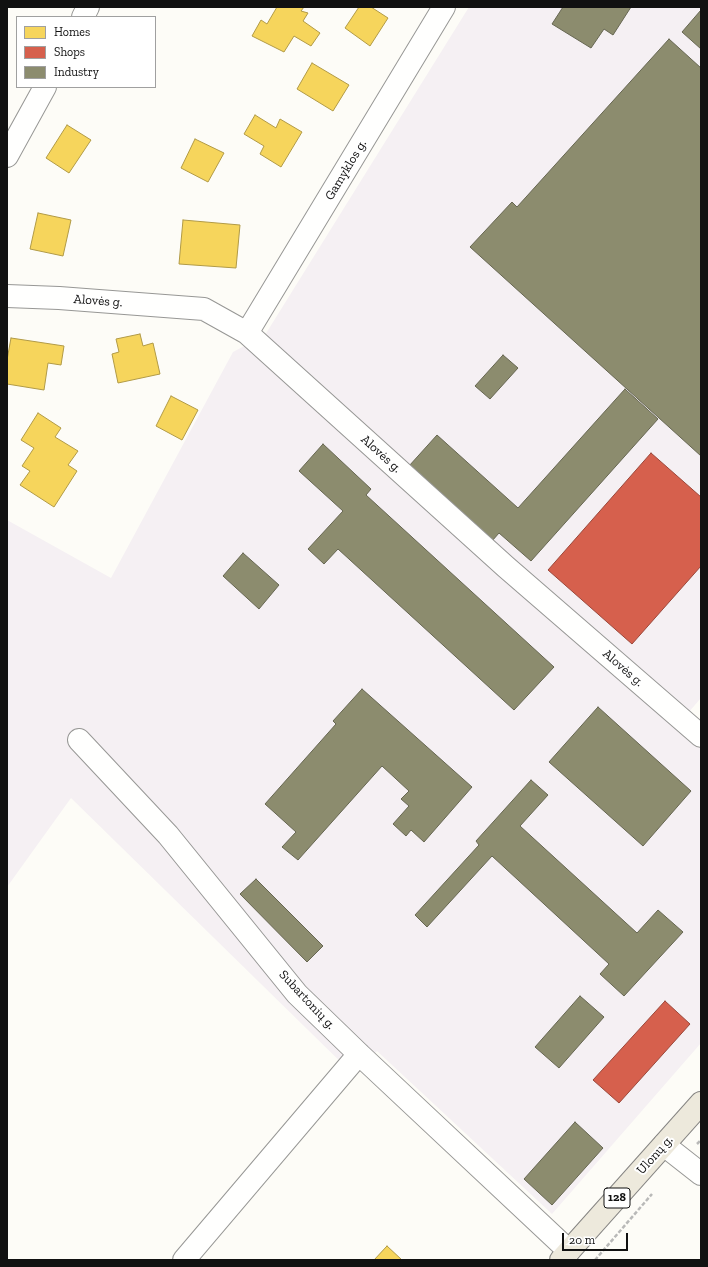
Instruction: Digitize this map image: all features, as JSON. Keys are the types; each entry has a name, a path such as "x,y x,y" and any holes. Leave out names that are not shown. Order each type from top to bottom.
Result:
{"main road":[{"name":"Ulonų g.","path":"565,1256 701,1103"}],"street":[{"path":"84,16 88,7"},
{"name":"Gamyklos g.","path":"247,333 444,7"},
{"path":"7,156 44,88"},
{"name":"Alovės g.","path":"7,296 59,298 204,309 247,333 506,567 701,736"},
{"name":"Subartonių g.","path":"79,740 168,835 297,994 565,1256"},
{"path":"184,1260 359,1054"},
{"path":"664,1145 701,1174"}],"path":[{"path":"682,1159 701,1140"},
{"path":"595,1260 657,1189"}],"shaded area":[{"path":"469,7 701,7 701,698 688,713 701,725 701,1043 552,1214 377,1051 355,1076 71,798 7,887 7,520 111,578 233,352 265,335"}],"building: Homes":[{"path":"277,7 304,7 301,11 308,13 303,21 320,33 311,46 294,36 284,52 252,36 261,20 267,24"},
{"path":"359,7 371,7 388,18 370,46 345,28"},
{"path":"312,63 349,85 333,111 297,89"},
{"path":"255,115 276,128 280,119 302,132 281,167 260,154 264,146 244,134"},
{"path":"67,125 91,140 69,173 46,158"},
{"path":"195,139 224,153 208,182 181,168"},
{"path":"38,213 71,220 63,256 30,249"},
{"path":"183,220 240,225 236,268 179,264"},
{"path":"140,334 143,346 153,343 160,374 118,383 112,354 119,352 116,339"},
{"path":"11,338 64,346 61,365 48,363 44,390 7,384 7,360"},
{"path":"171,396 198,410 182,440 156,426"},
{"path":"38,413 61,428 55,437 78,451 68,465 77,471 54,507 20,485 30,471 22,466 34,448 21,440"},
{"path":"387,1246 402,1260 374,1260"}],"building: Shops":[{"path":"651,453 701,497 701,566 632,644 548,570"},
{"path":"665,1001 690,1024 619,1103 593,1080"}],"building: Industry":[{"path":"563,7 631,7 613,35 604,29 591,48 552,24"},
{"path":"701,10 701,49 682,32"},
{"path":"669,39 701,68 701,456 470,247 512,202 517,207"},
{"path":"503,355 518,368 490,399 475,386"},
{"path":"625,389 658,419 531,561 499,533 492,541 409,466 437,435 518,508"},
{"path":"323,444 371,489 366,495 554,667 514,710 338,549 324,564 308,549 343,511 299,471"},
{"path":"243,553 279,585 259,609 223,576"},
{"path":"362,689 472,787 424,842 411,830 406,836 393,824 409,806 401,799 409,791 382,766 298,860 282,847 296,832 265,804 336,724 333,721"},
{"path":"598,707 691,791 643,846 549,762"},
{"path":"531,780 548,795 520,826 637,933 658,910 683,932 624,996 600,974 609,964 492,856 427,927 415,915 479,845 476,841"},
{"path":"256,879 323,946 307,962 240,894"},
{"path":"580,996 604,1017 559,1068 535,1047"},
{"path":"575,1122 603,1148 552,1205 524,1179"}]}
